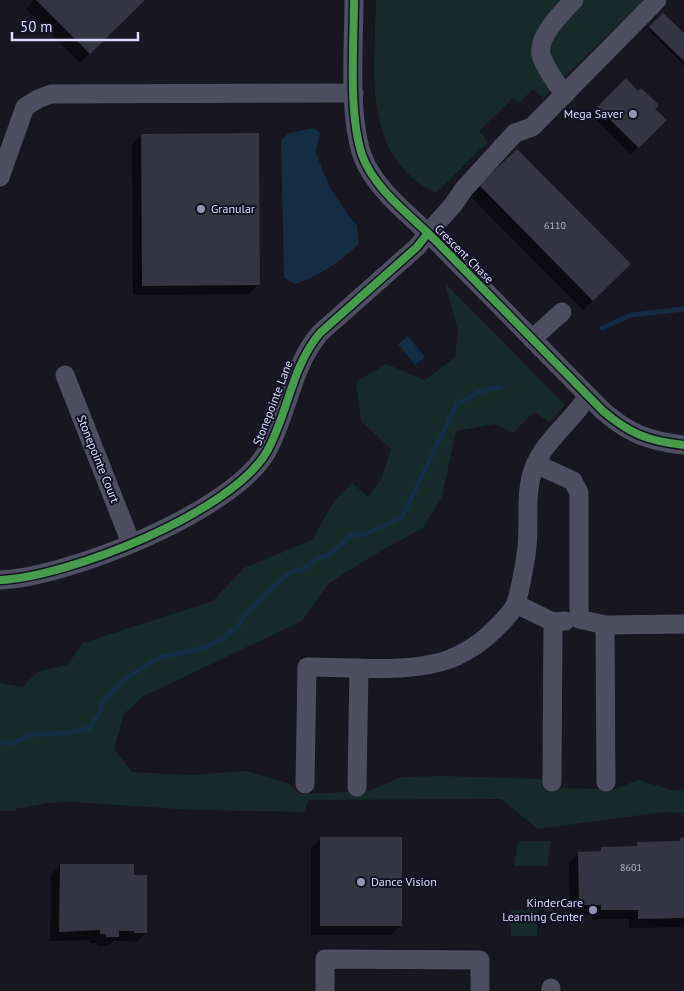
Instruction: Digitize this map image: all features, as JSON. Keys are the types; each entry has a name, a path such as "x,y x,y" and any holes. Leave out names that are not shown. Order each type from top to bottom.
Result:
{"street":[{"name":"Crescent Chase","path":"354,0 354,93 357,134 363,156 372,174 388,196 428,232 588,396 619,425 640,436 661,442 684,445"},
{"path":"564,95 541,57 540,44 558,16 574,0"},
{"name":"Stonepointe Lane","path":"0,580 45,574 84,562 132,543 174,525 205,506 250,473 265,454 277,430 302,361 310,345 320,332 417,247 428,232 453,206 464,189 515,133 532,127 657,0"},
{"path":"0,177 25,108 38,99 51,94 354,93"},
{"path":"532,339 562,312"},
{"name":"Stonepointe Court","path":"65,375 132,543"},
{"path":"305,784 307,667 405,668 434,664 462,653 484,640 503,621 516,604 526,554 530,481 536,464 550,440 578,411 588,396"},
{"path":"536,464 572,481 579,493 579,619"},
{"path":"516,604 553,622 579,619 605,625 684,624"},
{"path":"552,782 553,622"},
{"path":"605,625 606,782"},
{"path":"358,787 359,668"},
{"path":"325,991 325,959 480,960 480,991"}],"green space":[{"path":"376,0 643,0 543,98 533,89 519,103 513,98 479,131 488,142 436,193 412,177 394,157 383,134 377,109 375,82"},
{"path":"445,283 565,405 550,422 534,412 513,433 495,424 456,431 442,497 423,528 384,549 329,583 302,621 142,697 124,714 114,749 132,772 190,775 246,771 288,783 299,794 369,791 401,777 442,776 540,779 549,788 616,789 638,780 672,790 684,790 684,813 664,812 538,829 501,799 309,800 304,812 195,810 72,802 47,803 16,809 16,811 0,811 0,683 22,687 39,671 67,665 83,643 213,601 244,568 312,540 334,501 352,483 368,497 381,479 391,449 361,421 356,382 386,364 425,380 455,357 458,331"},
{"path":"518,841 551,841 547,866 514,866"},
{"path":"511,910 537,910 537,936 511,936"}],"water":[{"path":"314,128 320,133 316,152 322,169 329,186 357,225 359,244 329,268 295,284 284,278 281,140 289,133"},
{"path":"408,336 425,357 415,365 398,344"}],"building":[{"path":"36,0 145,0 90,54"},
{"path":"663,13 684,33 684,61 649,27"},
{"name":"Mega Saver","path":"626,78 638,91 641,88 659,105 655,109 667,120 639,148 597,107"},
{"name":"Granular","path":"259,133 260,285 142,286 141,134"},
{"path":"517,149 631,264 593,301 479,185"},
{"name":"Dance Vision","path":"320,837 402,837 402,926 320,926"},
{"path":"680,838 684,838 684,918 638,919 638,910 601,910 601,905 579,905 578,852 601,851 601,847 637,846 637,842 680,841"},
{"path":"60,864 134,864 134,875 147,875 147,933 119,931 119,937 106,937 106,934 100,934 100,930 59,932"}],"waterway":[{"path":"602,328 631,315 684,309"},
{"path":"0,741 9,744 35,734 69,733 90,728 100,712 102,702 125,679 158,658 203,648 224,638 239,625 245,615 278,582 292,572 303,569 317,559 329,555 352,535 365,534 402,517 457,404 481,391 501,387"}],"cycle path":[{"path":"354,0 353,99 355,119 362,155 376,180 385,192 438,243 603,411 631,431 640,435 650,439 684,445"},
{"path":"0,580 29,576 65,567 145,538 184,519 219,498 247,476 266,453 280,423 302,361 310,346 320,333 417,247 428,233"}],"place":[{"name":"Mega Saver","path":"633,114"},
{"name":"Granular","path":"201,209"},
{"name":"Dance Vision","path":"361,882"},
{"name":"KinderCare Learning Center","path":"593,910"}]}
